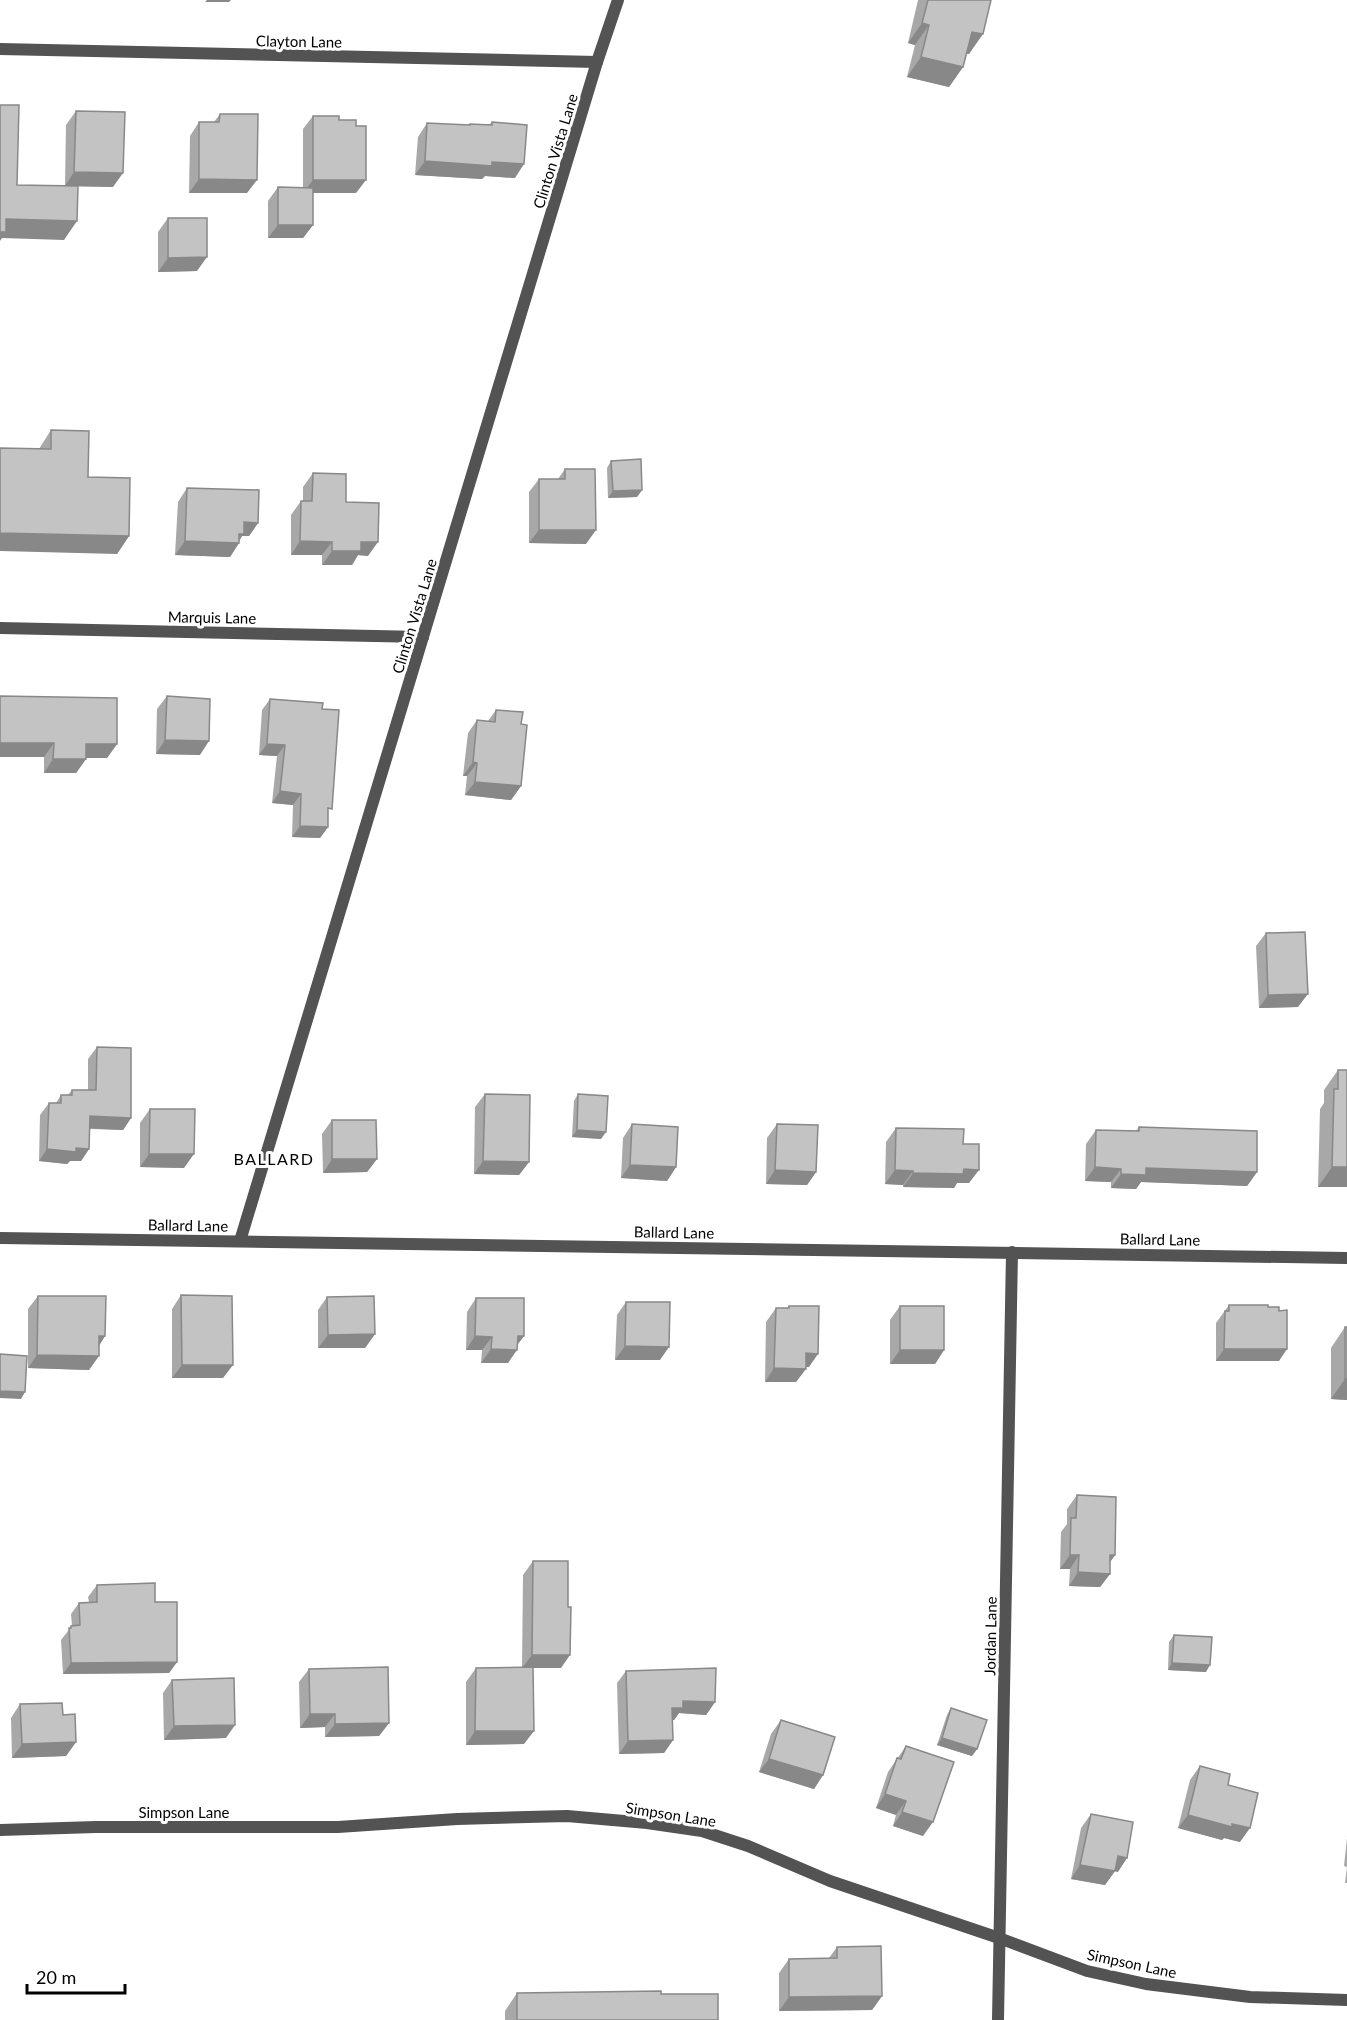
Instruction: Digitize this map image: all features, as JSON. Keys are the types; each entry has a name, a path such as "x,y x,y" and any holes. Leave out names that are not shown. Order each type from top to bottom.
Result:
{"street":[{"name":"Clinton Vista Lane","path":"240,1241 597,62 618,0"},
{"name":"Clayton Lane","path":"0,49 597,62"},
{"name":"Marquis Lane","path":"0,628 423,637"},
{"name":"Ballard Lane","path":"0,1238 1347,1258"},
{"name":"Jordan Lane","path":"998,2020 1012,1252"},
{"name":"Simpson Lane","path":"0,1830 96,1827 338,1827 457,1819 567,1816 647,1823 702,1831 748,1846 830,1881 999,1938 1087,1971 1146,1984 1250,1997 1347,2000"}],"building":[{"path":"928,0 991,0 983,34 972,32 963,67 921,57 929,25 922,23"},
{"path":"0,105 19,105 17,185 78,186 77,221 6,219 6,232 0,232"},
{"path":"76,111 125,112 123,173 74,172"},
{"path":"220,114 258,114 257,180 199,179 199,122 219,122"},
{"path":"313,116 339,116 339,120 356,120 356,126 366,126 366,180 313,180"},
{"path":"492,122 527,125 524,164 492,162 492,166 425,161 427,123 492,125"},
{"path":"278,187 313,188 313,225 278,225"},
{"path":"168,218 207,218 207,257 168,258"},
{"path":"51,430 89,431 88,477 130,478 129,536 0,533 0,448 51,449"},
{"path":"641,459 642,490 613,491 611,461"},
{"path":"565,469 595,469 596,530 539,530 539,479 565,479"},
{"path":"313,473 346,474 346,502 379,503 378,542 361,542 361,551 332,551 332,542 300,541 301,501 312,501"},
{"path":"187,488 259,490 258,523 244,522 244,534 239,534 239,543 185,541"},
{"path":"0,696 117,698 117,744 86,744 86,759 53,759 54,743 0,743"},
{"path":"167,696 210,699 209,741 165,740"},
{"path":"270,699 323,703 322,709 339,710 332,809 328,808 328,827 300,826 301,794 280,791 285,745 267,744"},
{"path":"496,710 523,712 521,724 527,725 521,786 475,782 477,763 473,762 477,720 495,722"},
{"path":"1305,932 1308,994 1268,995 1266,933"},
{"path":"97,1047 131,1048 131,1118 90,1116 89,1149 76,1148 76,1152 47,1149 49,1103 61,1103 61,1095 72,1095 72,1090 96,1090"},
{"path":"1338,1070 1347,1070 1347,1167 1332,1167 1334,1089 1338,1089"},
{"path":"485,1094 530,1095 529,1162 483,1161"},
{"path":"578,1094 608,1096 606,1132 577,1130"},
{"path":"150,1109 195,1109 194,1154 149,1154"},
{"path":"332,1120 376,1120 377,1159 332,1159"},
{"path":"632,1124 678,1127 676,1167 630,1165"},
{"path":"777,1124 818,1125 816,1172 775,1170"},
{"path":"1139,1127 1257,1131 1257,1172 1146,1168 1146,1175 1121,1174 1121,1169 1095,1167 1096,1130 1139,1131"},
{"path":"896,1128 964,1129 963,1144 979,1144 979,1170 964,1169 963,1174 913,1173 913,1171 895,1170"},
{"path":"181,1295 232,1296 233,1365 182,1365"},
{"path":"38,1296 106,1296 105,1336 99,1336 99,1356 37,1355"},
{"path":"374,1296 375,1334 328,1335 327,1297"},
{"path":"476,1298 524,1298 524,1336 518,1336 517,1350 491,1349 492,1337 475,1336"},
{"path":"626,1302 670,1302 669,1347 625,1346"},
{"path":"1229,1305 1268,1305 1268,1307 1279,1307 1279,1311 1287,1310 1287,1349 1224,1349 1225,1311 1229,1311"},
{"path":"789,1306 819,1306 818,1354 806,1353 806,1369 774,1368 776,1308 789,1308"},
{"path":"900,1306 944,1306 944,1350 900,1350"},
{"path":"1345,1327 1347,1327 1347,1379 1345,1379"},
{"path":"0,1354 27,1356 25,1392 0,1391"},
{"path":"1077,1495 1116,1497 1115,1555 1110,1555 1110,1574 1078,1572 1079,1555 1070,1555 1071,1518 1076,1518"},
{"path":"533,1561 568,1561 568,1607 571,1607 570,1655 532,1655"},
{"path":"155,1583 155,1602 177,1602 177,1662 71,1663 69,1628 80,1625 79,1603 97,1602 97,1585"},
{"path":"1174,1635 1212,1637 1210,1665 1172,1663"},
{"path":"388,1667 389,1723 335,1724 335,1714 310,1714 309,1669"},
{"path":"533,1667 534,1731 475,1731 476,1668"},
{"path":"716,1668 715,1702 683,1701 683,1708 672,1708 673,1740 628,1741 626,1671"},
{"path":"234,1678 235,1725 174,1726 172,1680"},
{"path":"62,1703 63,1715 75,1714 76,1742 22,1744 20,1704"},
{"path":"951,1708 987,1720 977,1749 942,1738"},
{"path":"781,1720 835,1737 823,1775 769,1759"},
{"path":"906,1746 954,1762 933,1822 902,1812 906,1801 885,1794 897,1758 901,1759"},
{"path":"1200,1766 1230,1774 1228,1785 1258,1793 1250,1828 1232,1824 1232,1827 1188,1815"},
{"path":"1091,1814 1133,1822 1127,1858 1118,1856 1115,1871 1080,1865"},
{"path":"881,1946 882,1996 789,1997 789,1959 837,1958 837,1947"},
{"path":"661,1991 661,1994 718,1994 718,2020 517,2020 517,1993"}],"district":[{"name":"BALLARD","path":"274,1158"}]}
